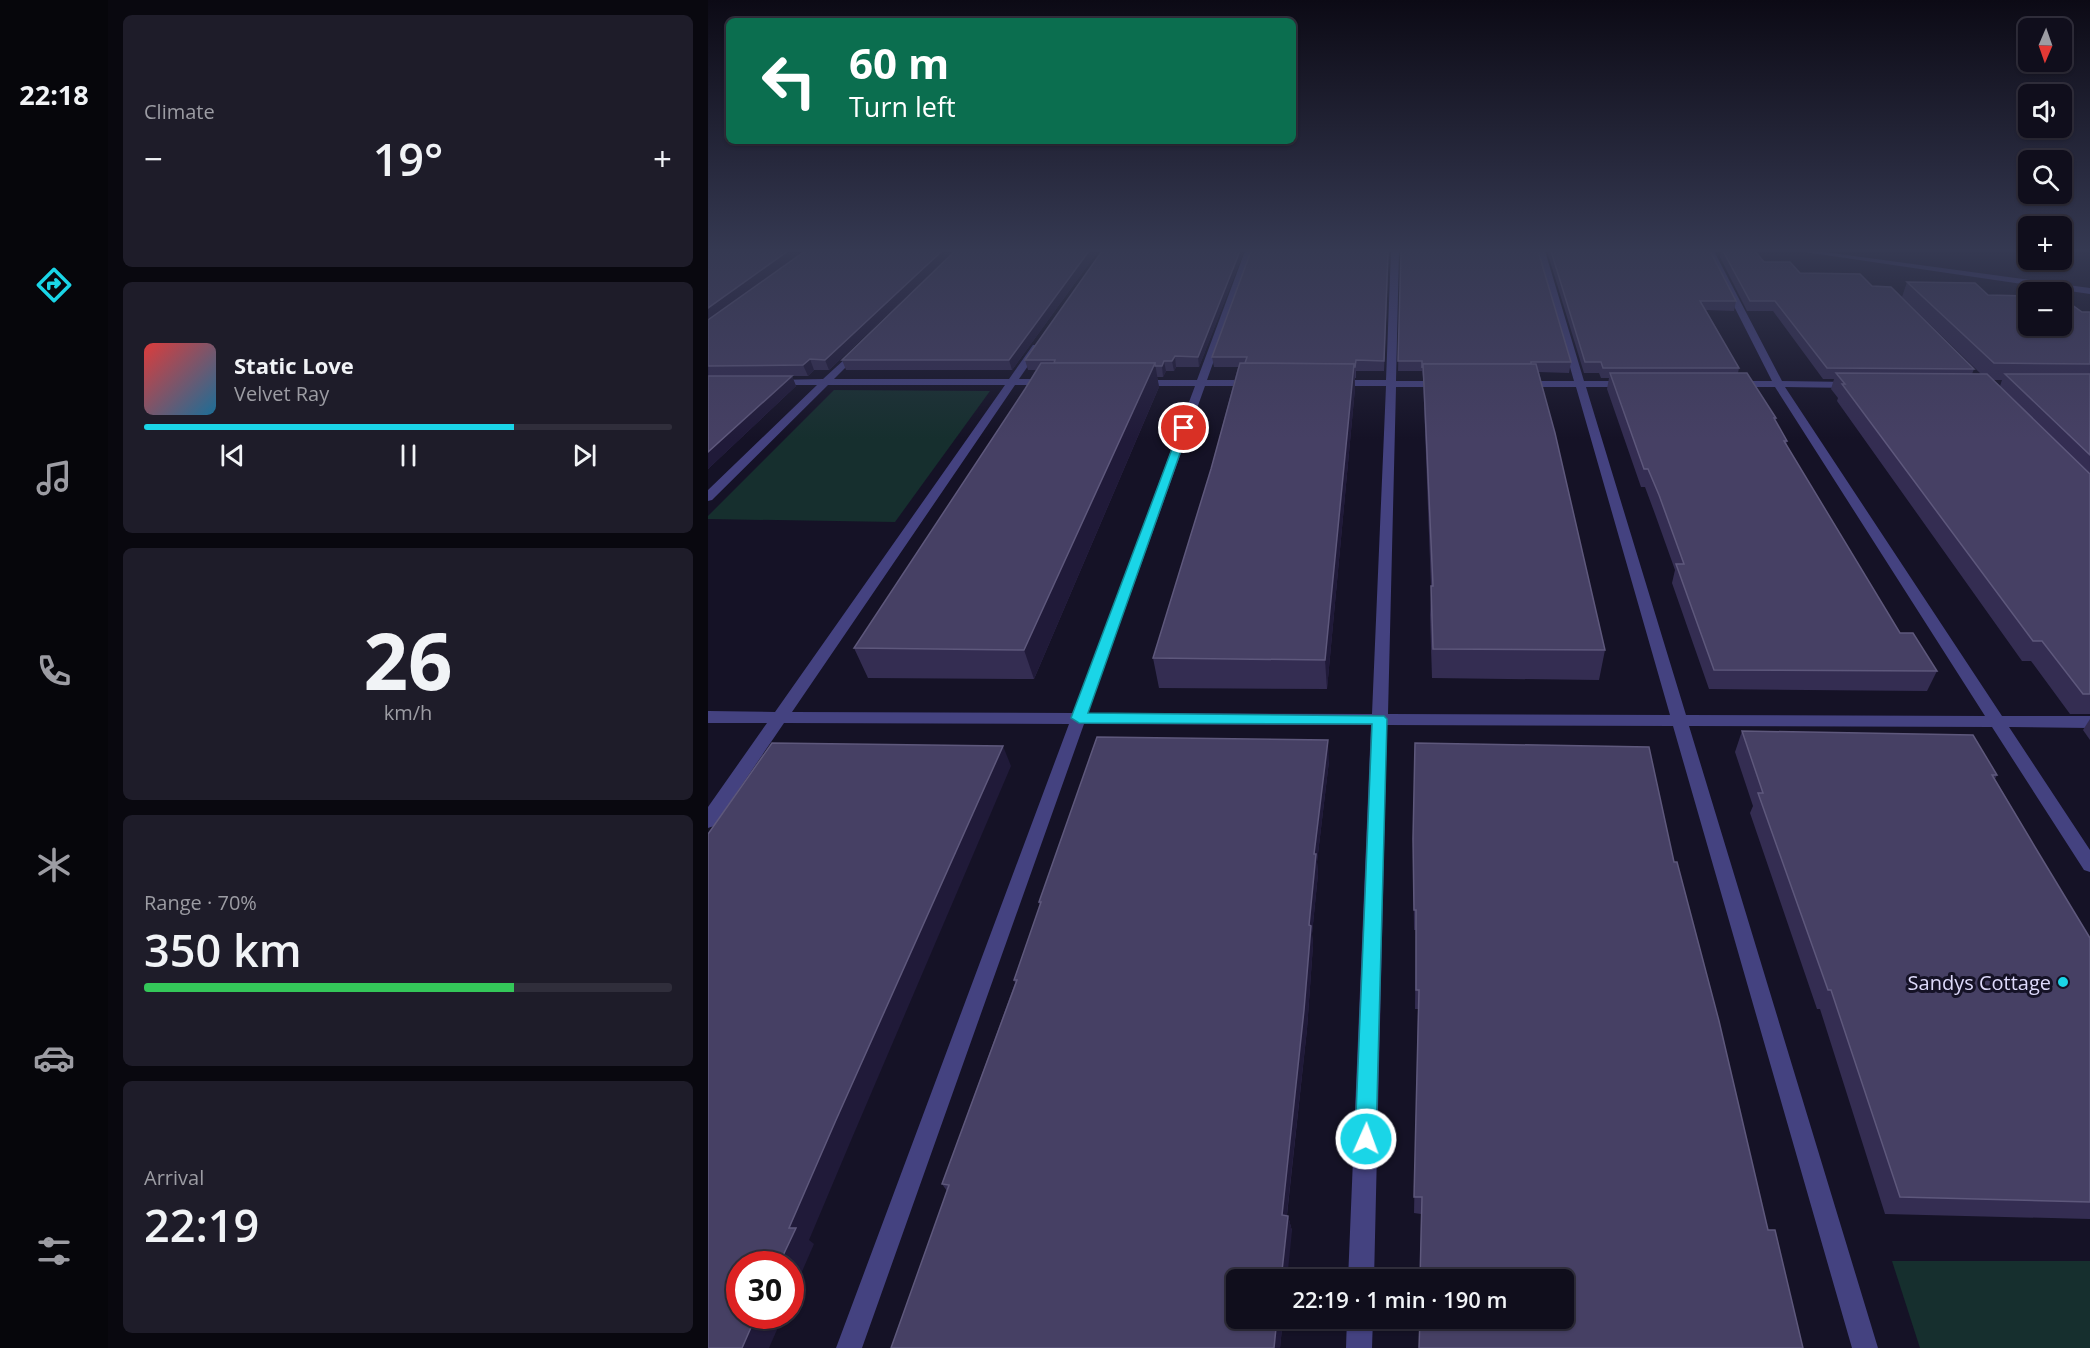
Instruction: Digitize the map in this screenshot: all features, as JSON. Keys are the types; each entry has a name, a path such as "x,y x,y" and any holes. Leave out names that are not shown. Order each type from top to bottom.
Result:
{"street":[{"path":"849,1348 1226,314"},
{"path":"1361,1269 1393,314"},
{"path":"1559,314 1865,1348"},
{"path":"1742,314 1778,384 2090,865"},
{"path":"708,821 1044,335"},
{"path":"708,497 868,341"},
{"path":"767,382 1059,382"},
{"path":"1130,382 1260,383"},
{"path":"1319,383 1450,384"},
{"path":"1509,384 1639,384"},
{"path":"1720,384 1858,385"},
{"path":"708,717 2090,722"},
{"path":"1359,1348 1360,1329"}],"green space":[{"path":"834,390 990,391 895,522 708,519 708,516"},
{"path":"1892,1261 2090,1261 2090,1348 1920,1348"}],"building":[{"path":"717,314 874,314 825,360 810,359 803,365 708,366 708,320"},
{"path":"890,314 1043,314 1009,360 842,360"},
{"path":"1058,314 1215,314 1198,357 1175,356 1172,361 1164,361 1162,366 1155,366 1155,363 1054,363 1055,360 1025,360"},
{"path":"1228,314 1386,314 1384,361 1356,360 1354,367 1354,364 1245,363 1247,357 1212,357"},
{"path":"1399,314 1557,314 1571,362 1423,364 1422,368 1422,361 1398,361"},
{"path":"1570,314 1708,314 1739,368 1603,368 1601,362 1585,362"},
{"path":"1785,314 1918,314 1974,369 1827,368"},
{"path":"1941,314 2018,314 2018,336 2072,336 2072,314 2090,314 2090,364 1994,363"},
{"path":"1041,363 1155,363 1024,650 854,648 1025,389"},
{"path":"1240,363 1354,364 1325,660 1153,658 1211,469"},
{"path":"1423,364 1536,364 1555,433 1605,650 1433,649 1431,586 1433,586"},
{"path":"1610,373 1747,373 1776,418 1774,418 1787,441 1784,441 1900,633 1913,633 1937,671 1714,670 1676,564 1684,564 1659,495 1648,469 1644,469"},
{"path":"1836,373 1987,374 2090,474 2090,694 2083,694 2042,641 2033,641"},
{"path":"2005,374 2090,374 2090,455"},
{"path":"708,376 792,376 708,452"},
{"path":"1742,731 1973,735 1997,775 1992,775 2090,938 2090,1202 1900,1197 1831,990 1828,990 1758,793 1763,793"},
{"path":"1097,737 1328,740 1314,854 1316,854 1304,1010 1282,1215 1288,1216 1282,1269 1226,1269 1226,1329 1276,1329 1274,1348 891,1348 949,1185 942,1184 1017,980 1014,980 1041,902 1039,902"},
{"path":"772,743 1003,746 789,1228 796,1228 785,1251 726,1251 726,1329 750,1329 742,1348 708,1348 708,834"},
{"path":"1415,743 1649,747 1674,862 1677,862 1719,1021 1768,1230 1775,1230 1803,1348 1419,1348 1420,1329 1574,1329 1574,1269 1420,1269 1422,1197 1414,1197 1419,990 1416,990 1413,839"}],"place":[{"name":"Sandys Cottage","path":"2063,982"}],"route":[{"path":"1184,428 1079,718 1379,719 1366,1139"}]}
